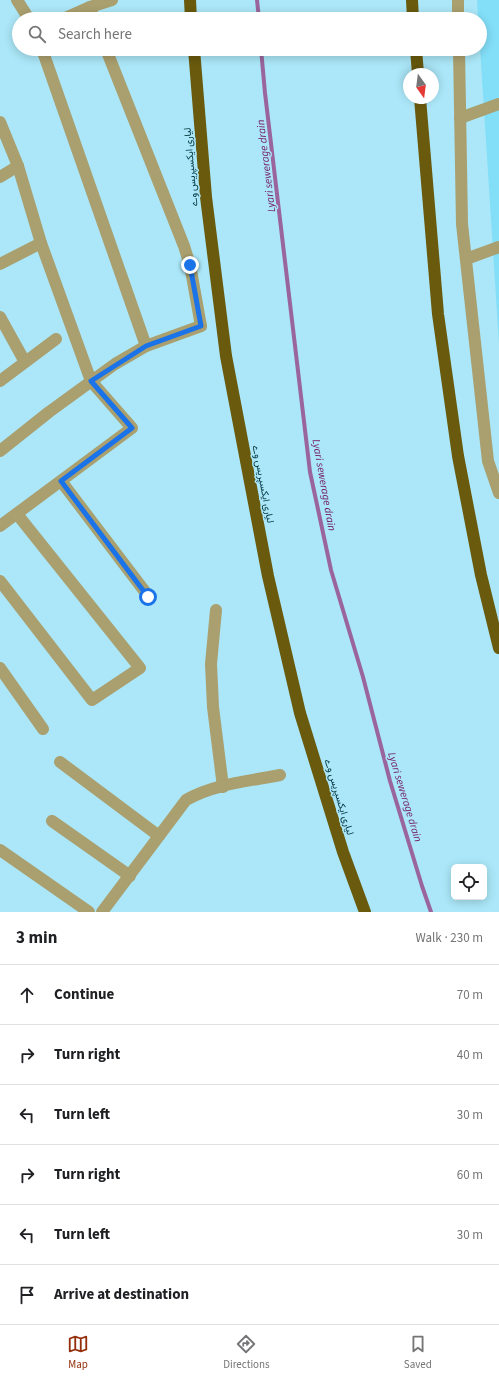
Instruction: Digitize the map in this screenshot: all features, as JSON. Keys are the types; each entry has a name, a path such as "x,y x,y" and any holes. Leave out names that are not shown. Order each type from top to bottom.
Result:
{"highway":[{"path":"190,0 191,12"},
{"path":"412,0 413,12"},
{"name":"لیاری ایکسپریس وے","path":"195,56 206,197 226,356 268,576 300,713 343,852 365,912"},
{"path":"417,56 418,68"},
{"path":"420,104 438,314 458,456 481,576 499,648"}],"street":[{"path":"17,0 25,12"},
{"path":"79,12 112,0"},
{"path":"458,0 458,12"},
{"path":"90,7 92,12"},
{"path":"44,56 146,346"},
{"path":"0,451 91,381 146,346 201,326 190,265 184,246 109,56"},
{"path":"459,56 462,224 488,461 499,493"},
{"path":"460,118 499,104"},
{"path":"0,122 18,166 41,243 91,381 132,428 0,526"},
{"path":"0,178 18,166"},
{"path":"0,264 41,243"},
{"path":"466,259 499,247"},
{"path":"0,317 25,362"},
{"path":"0,381 56,339"},
{"path":"61,481 148,597"},
{"path":"0,581 92,700 140,668 17,514"},
{"path":"216,610 211,664 213,700 223,786"},
{"path":"0,668 43,728"},
{"path":"60,762 160,836"},
{"path":"102,912 186,800 198,793 223,786 280,775"},
{"path":"52,821 130,876"},
{"path":"0,850 90,912"}],"shaded area":[{"path":"477,0 499,0 499,344 481,56 487,56 487,12 478,12"}],"waterway":[{"name":"Lyari sewerage drain","path":"257,0 258,12"},
{"name":"Lyari sewerage drain","path":"262,56 310,472 331,570 363,677 390,781 431,912"}],"route":[{"path":"148,597 61,481 132,428 91,381 115,364 146,346 201,326 190,265"}]}
